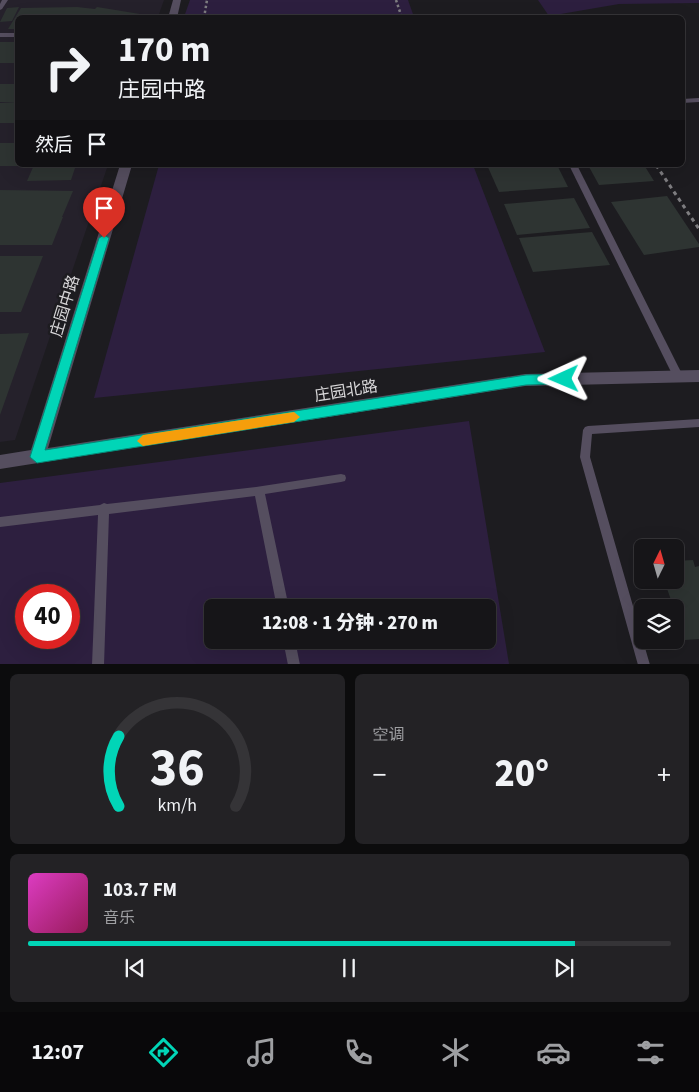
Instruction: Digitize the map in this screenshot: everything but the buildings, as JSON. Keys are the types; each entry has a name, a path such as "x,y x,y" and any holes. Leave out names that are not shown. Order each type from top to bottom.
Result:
{"street":[{"path":"173,15 177,0"},
{"name":"庄园中路","path":"37,457 125,167"},
{"name":"庄园北路","path":"0,462 526,380 699,376"}],"lane":[{"path":"0,8 5,0"},
{"path":"0,35 15,35"},
{"path":"685,100 699,100"},
{"path":"575,167 678,376"},
{"path":"644,664 585,457 588,430 699,423"},
{"path":"0,522 104,508 260,492 341,478"},
{"path":"260,492 281,599"},
{"path":"98,664 104,508"},
{"path":"291,649 294,664"}],"path":[{"path":"204,15 207,0"},
{"path":"396,0 401,15"},
{"path":"657,167 699,229"}],"shaded area":[{"path":"0,0 164,0 159,15 15,15 15,167 107,167 15,440 0,442"},
{"path":"190,0 408,0 413,15 185,15"},
{"path":"538,0 699,0 699,3 619,4 548,15"},
{"path":"158,167 474,167 545,352 94,398"},
{"path":"469,421 509,664 0,664 0,483"}],"slow traffic":[{"path":"143,441 294,417"}],"route":[{"path":"104,238 37,457 526,380 564,379"}]}
